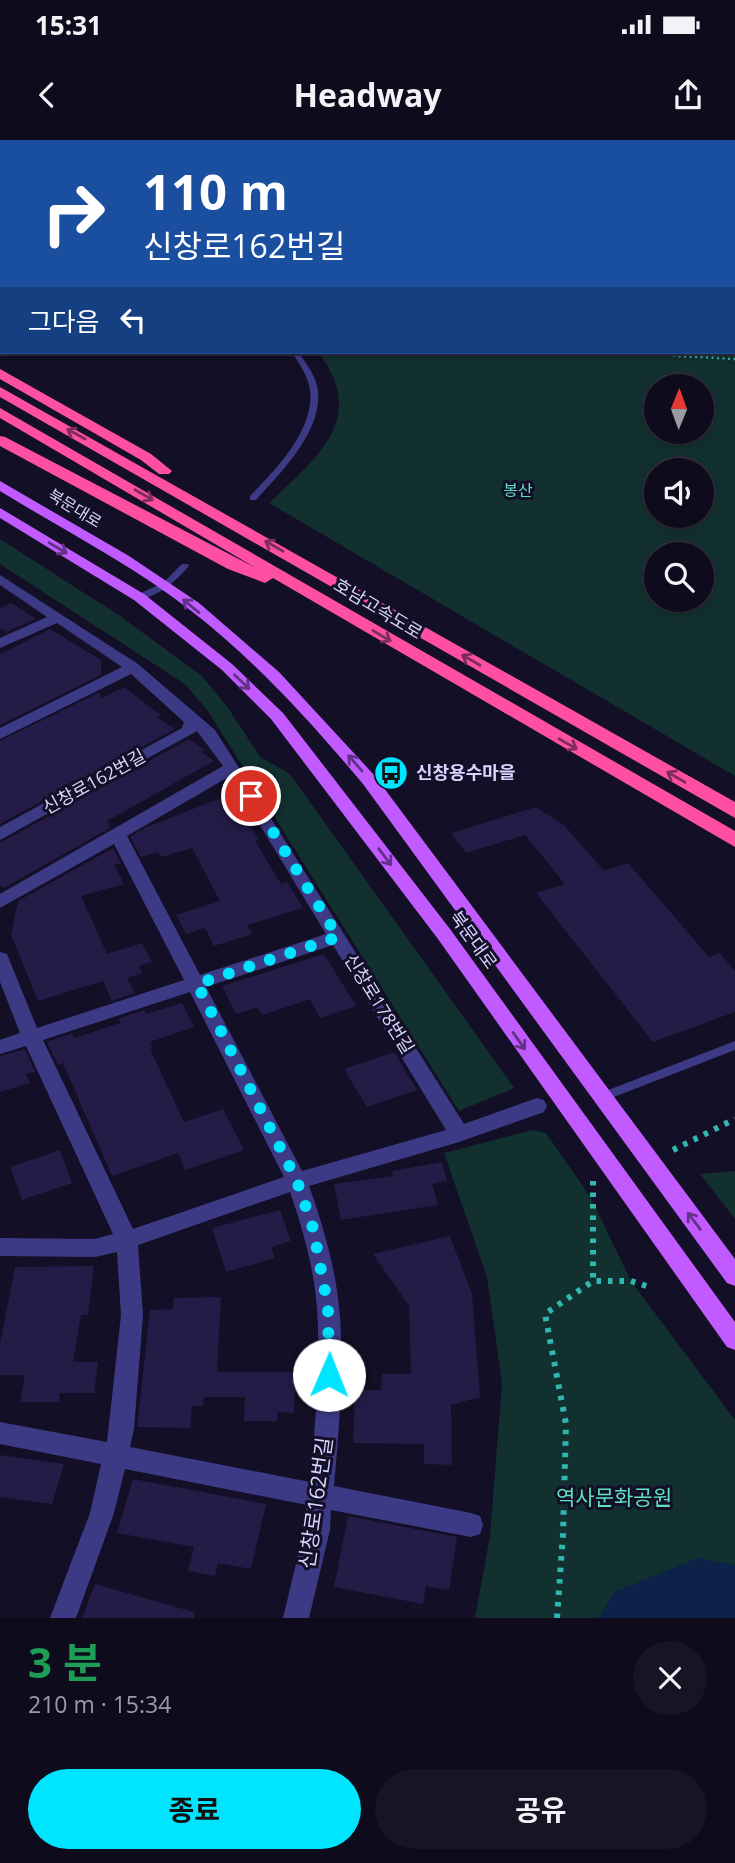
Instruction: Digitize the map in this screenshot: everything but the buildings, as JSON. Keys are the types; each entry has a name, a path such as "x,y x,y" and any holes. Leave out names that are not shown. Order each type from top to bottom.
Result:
{"highway":[{"path":"0,140 0,146"},
{"path":"0,373 146,457 208,508"},
{"name":"호남고속도로","path":"0,391 735,811"},
{"name":"호남고속도로","path":"0,412 735,840"},
{"path":"0,440 234,565 340,611"}],"main road":[{"name":"북문대로","path":"0,485 166,585 267,667 369,780 735,1276"},
{"name":"북문대로","path":"0,512 139,597 226,667 277,716 444,934 735,1339"}],"street":[{"path":"0,579 133,667 189,723"},
{"path":"0,645 58,617"},
{"path":"0,734 133,667"},
{"name":"신창로178번길","path":"189,723 209,733 232,768 458,1134"},
{"name":"신창로162번길","path":"0,834 189,723"},
{"path":"0,902 232,768"},
{"name":"신창로162번길","path":"118,835 297,1181 313,1228 328,1307 328,1398 317,1530 296,1618"},
{"path":"0,1047 338,937"},
{"path":"0,959 31,1036 127,1240 131,1341 116,1457 102,1513 63,1618"},
{"path":"0,1247 95,1248 127,1240 297,1181 458,1134 537,1106"},
{"path":"0,1433 471,1525"}],"lane":[{"path":"253,498 288,460 308,426 313,411 311,379 306,365 297,354"},
{"path":"139,597 166,585 185,566"},
{"path":"602,1097 735,1045"}],"path":[{"path":"668,354 735,359"},
{"path":"673,1150 735,1119"},
{"path":"593,1181 593,1281"},
{"path":"558,1618 566,1424 545,1314 593,1281 631,1281 653,1288"}],"green space":[{"name":"봉산","path":"319,354 735,354 735,776 269,503 319,453 331,435 338,417 339,397 333,376"},
{"path":"0,539 120,616 202,676 228,708 261,758 289,773 514,1088 459,1111 208,711 185,684 0,564"},
{"name":"역사문화공원","path":"533,1130 546,1133 591,1198 631,1281 735,1420 735,1618 475,1618 490,1536 502,1383 487,1277 444,1153"},
{"path":"735,1171 735,1219 700,1174"}],"water":[{"path":"698,1558 735,1565 735,1618 599,1618 614,1592"}],"place":[{"name":"신창용수마을","path":"391,773"}],"route":[{"path":"251,796 338,937 197,984 297,1181 313,1228 328,1307 329,1375"}]}
